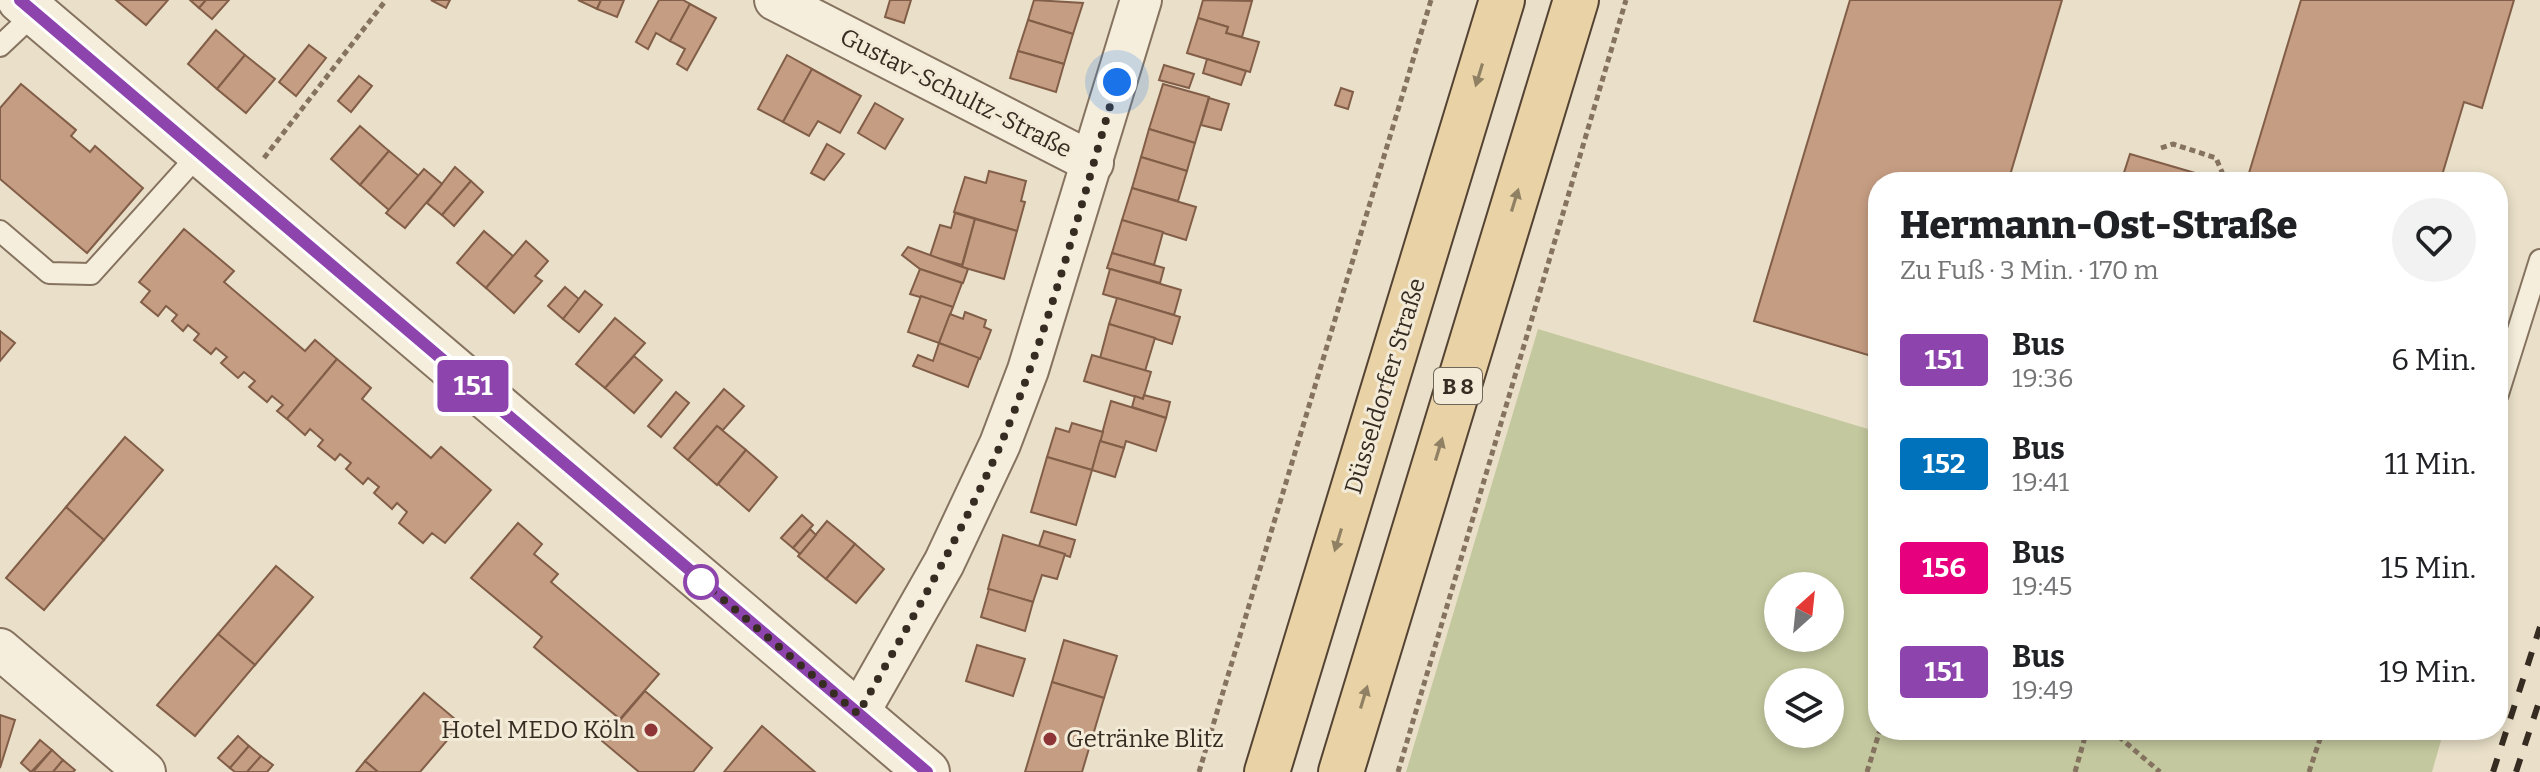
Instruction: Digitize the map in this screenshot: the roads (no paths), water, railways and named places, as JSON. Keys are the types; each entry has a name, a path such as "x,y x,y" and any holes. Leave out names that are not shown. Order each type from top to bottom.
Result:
{"main road":[{"name":"Düsseldorfer Straße","path":"1265,761 1502,0"},
{"name":"B 8","path":"1341,772 1576,0"}],"street":[{"name":"Gustav-Schultz-Straße","path":"775,0 1093,163"},
{"path":"858,714 944,563 1000,444 1028,370 1141,0"},
{"path":"27,6 927,772"},
{"path":"0,649 145,772"}],"lane":[{"path":"0,46 27,6"},
{"path":"0,231 49,273 91,274 200,153"},
{"path":"2508,362 2540,260"}],"railway":[{"path":"2508,726 2540,627"},
{"path":"2516,772 2540,699"},
{"path":"2493,772 2503,740"}],"place":[{"name":"Hotel MEDO Köln","path":"651,730"},
{"name":"Getränke Blitz","path":"1050,739"}]}
